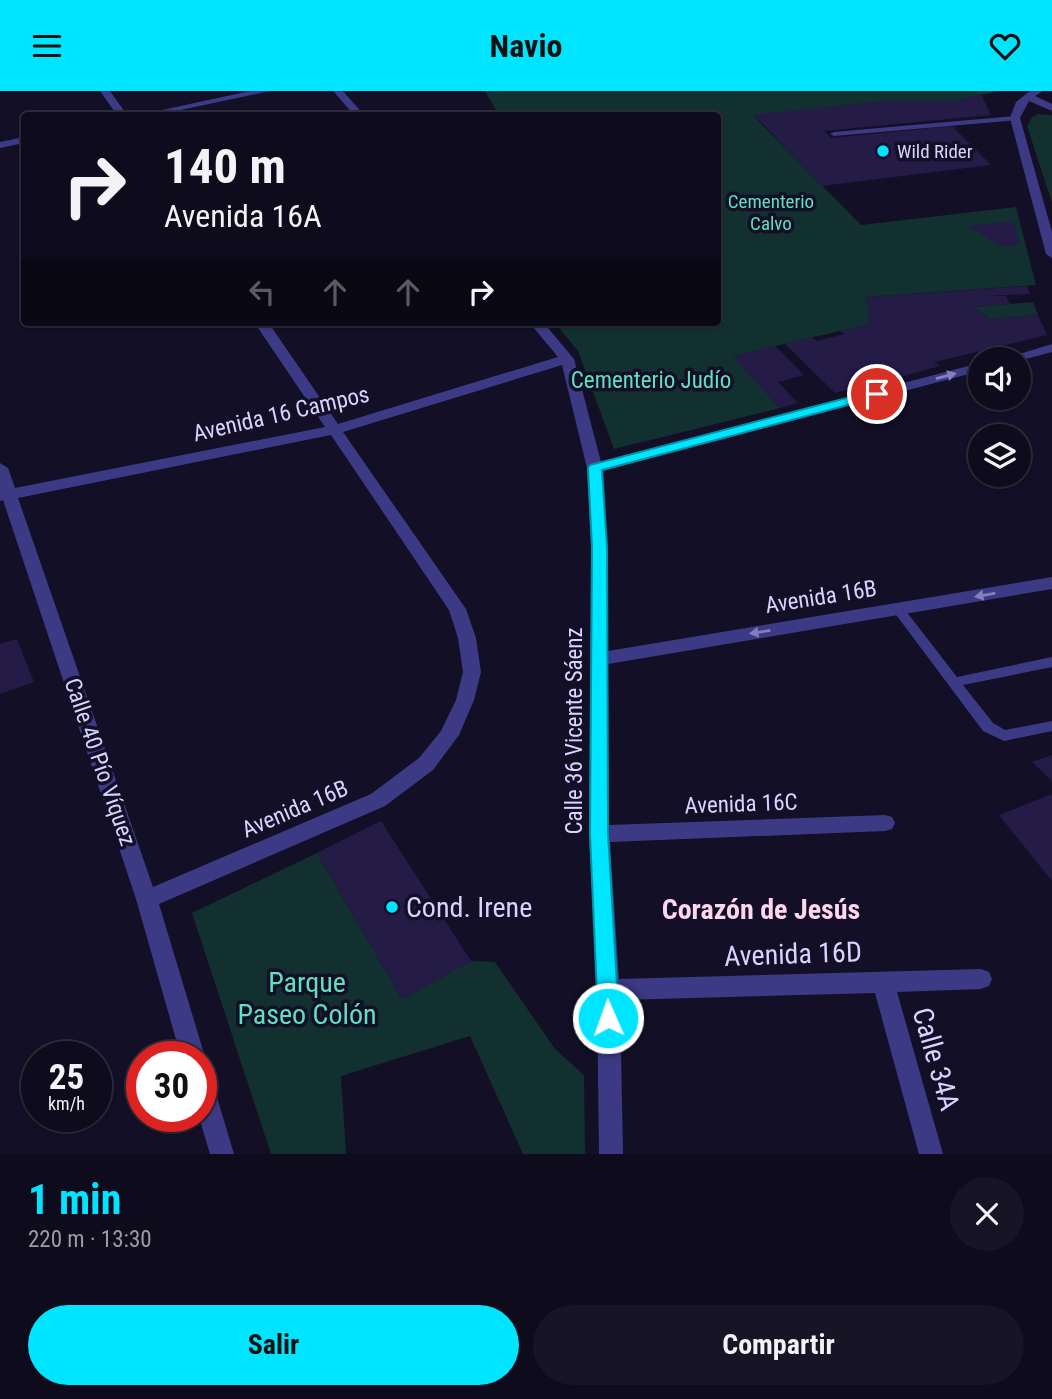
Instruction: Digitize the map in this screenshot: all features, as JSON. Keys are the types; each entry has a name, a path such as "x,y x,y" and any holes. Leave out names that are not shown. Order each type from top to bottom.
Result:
{"street":[{"path":"105,91 119,112"},
{"path":"159,112 265,91"},
{"path":"338,91 356,112"},
{"path":"1038,91 1027,96 1017,106 1015,118 1052,254"},
{"path":"1027,96 1052,108"},
{"path":"0,145 21,141"},
{"name":"Avenida 16B","path":"147,899 378,800 426,764 449,735 465,700 472,672 467,638 457,609 264,326"},
{"name":"Calle 36 Vicente Sáenz","path":"539,326 567,359 595,468 599,547 599,834 608,990 611,1154"},
{"path":"1031,354 1052,348"},
{"name":"Avenida 16 Campos","path":"4,495 333,430 567,359"},
{"path":"595,468 968,370"},
{"name":"Calle 40 Pío Víquez","path":"0,468 4,495 147,899 188,1041"},
{"name":"Avenida 16B","path":"597,659 1052,583"},
{"name":"Avenida 16C","path":"599,834 885,823"},
{"name":"Avenida 16D","path":"608,990 981,979"},
{"name":"Calle 34A","path":"883,981 931,1154"},
{"path":"215,1132 222,1154"}],"lane":[{"path":"834,134 1015,118"},
{"path":"898,609 988,727 1004,736 1052,726"},
{"path":"956,682 1052,663"}],"green space":[{"name":"Cementerio Judío","path":"485,91 1001,91 956,100 754,116 861,225 1016,207 1036,285 867,297 870,324 733,356 780,408 614,449 578,351 557,326 721,326 721,112 497,112"},
{"path":"1038,114 1052,115 1052,203 1027,126 1032,117"},
{"path":"1033,302 1038,315 990,319 973,307"},
{"name":"Parque Paseo Colón","path":"317,853 402,999 471,961 495,962 555,1049 584,1075 585,1154 523,1154 470,1036 341,1076 346,1154 271,1154 192,913"}],"building":[{"name":"Wild Rider","path":"981,94 991,115 824,131 831,138 952,126 991,165 822,186 754,115 891,100 956,100"},
{"path":"1013,221 1020,244 1011,246 998,245 969,226"},
{"path":"1027,286 1030,294 989,296 1006,296 1010,304 973,307 990,319 1038,315 1047,335 997,347 968,347 968,354 935,362 940,366 893,379 880,368 854,375 865,385 835,393 785,344 812,337 817,341 844,334 840,331 870,324 866,297"},
{"path":"775,346 804,375 778,382 798,403 780,408 732,356"},
{"path":"17,639 34,682 0,694 0,644"},
{"path":"1052,755 1052,781 1032,762"},
{"path":"1052,794 1052,881 999,815"},
{"name":"Cond. Irene","path":"381,821 471,961 402,999 317,853"}],"place":[{"name":"Wild Rider","path":"883,151"},
{"name":"Cond. Irene","path":"392,907"}],"district":[{"name":"Corazón de Jesús","path":"761,909"}],"route":[{"path":"608,1018 599,834 599,547 595,468 877,394"}],"park label":[{"name":"Cementerio Calvo","path":"771,212"}]}
